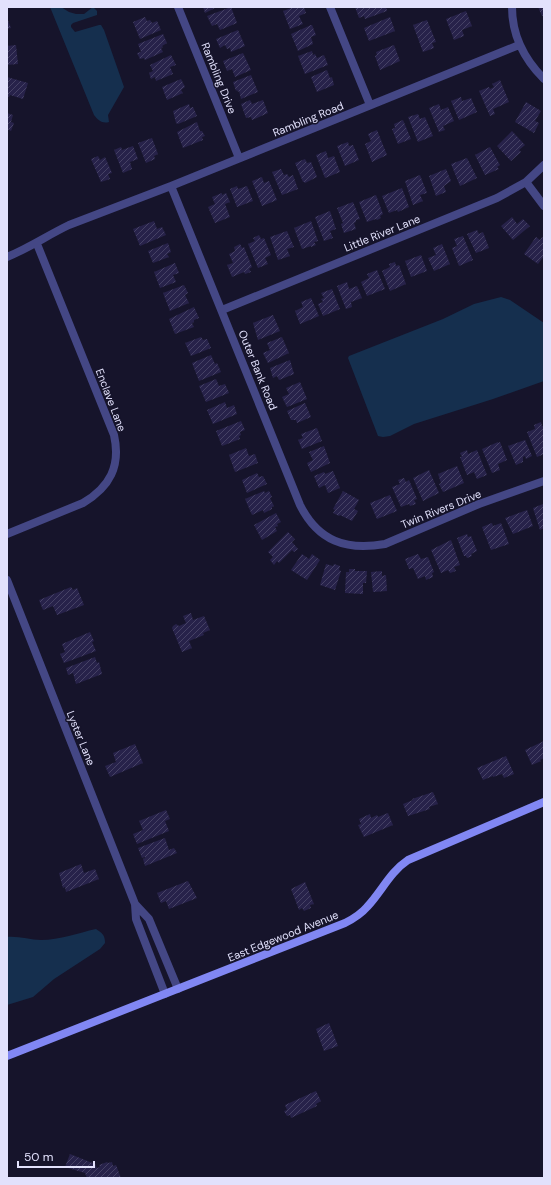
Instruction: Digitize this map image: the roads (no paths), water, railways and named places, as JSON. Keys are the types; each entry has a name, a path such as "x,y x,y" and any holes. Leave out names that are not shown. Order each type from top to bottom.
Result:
{"main road":[{"name":"East Edgewood Avenue","path":"7,1056 345,924 367,907 390,875 408,860 544,802"}],"street":[{"name":"Rambling Drive","path":"178,7 239,158"},
{"path":"330,7 370,105"},
{"path":"512,7 512,20 519,45 532,66 544,79"},
{"name":"Rambling Road","path":"7,258 37,244 53,233 69,225 104,210 171,186 519,45"},
{"name":"Little River Lane","path":"222,310 497,198 526,182 544,164"},
{"path":"526,182 544,206"},
{"name":"Outer Bank Road","path":"171,186 300,505 307,517 323,534 345,544"},
{"name":"Enclave Lane","path":"7,534 83,503 93,496 104,487 110,477 116,454 114,435 37,244"},
{"name":"Twin Rivers Drive","path":"345,544 357,547 385,544 479,504 544,481"},
{"name":"Lyster Lane","path":"7,580 135,904 136,919 165,994"},
{"name":"Lyster Lane","path":"135,904 149,919 178,989"}],"water":[{"path":"50,7 61,7 76,14 84,14 93,7 97,11 97,15 73,23 71,27 75,32 101,25 104,30 124,87 108,115 109,122 100,121 94,115"},
{"path":"501,297 510,300 544,323 544,381 414,424 390,436 378,436 348,358 349,356 443,319 474,304"},
{"path":"96,929 104,936 105,943 100,949 54,979 33,997 7,1005 7,937 48,940"}]}
